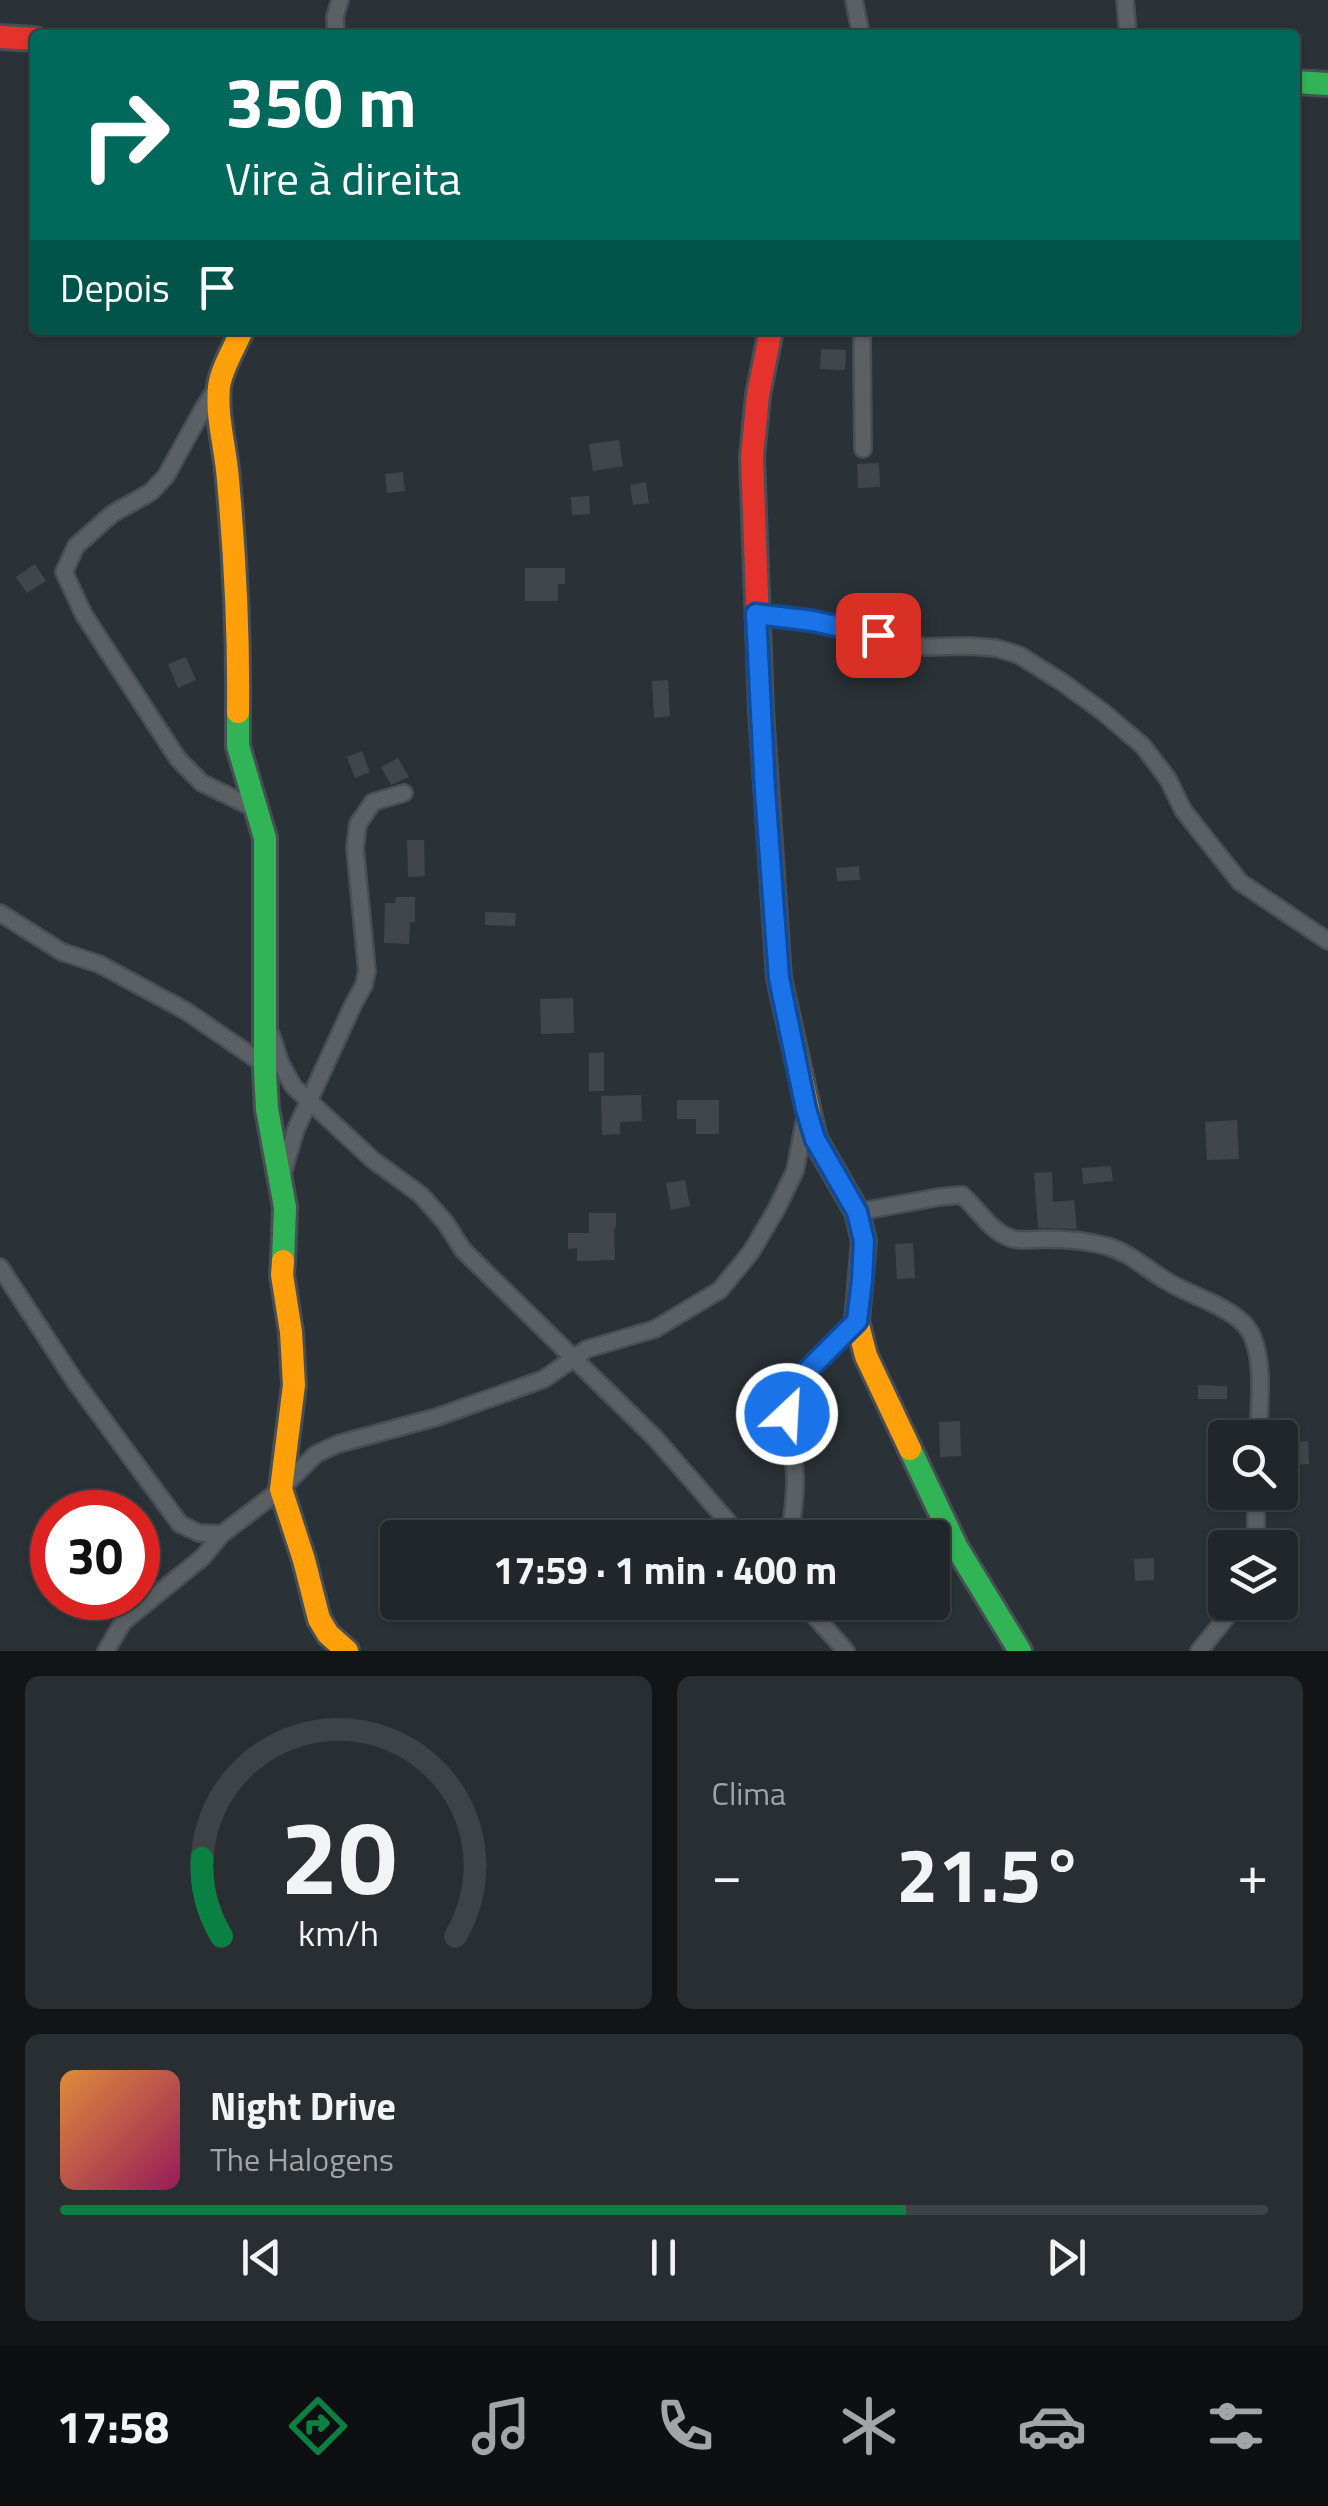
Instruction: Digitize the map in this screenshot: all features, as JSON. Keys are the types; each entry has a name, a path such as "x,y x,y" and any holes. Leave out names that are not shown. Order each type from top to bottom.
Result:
{"street":[{"path":"854,0 860,30"},
{"path":"1125,0 1128,30"},
{"path":"336,30 338,1"},
{"path":"0,37 30,38"},
{"path":"1300,82 1328,84"},
{"path":"240,335 219,384 166,476 151,492 112,514 76,546 64,572 92,628 178,759 202,783 258,810"},
{"path":"770,335 758,395 752,457 766,807 779,978 815,1139 857,1212 864,1241 857,1321 866,1356 956,1548 1020,1651"},
{"path":"862,335 862,449"},
{"path":"219,384 240,666 238,746 265,838 267,1109 285,1207 282,1276 294,1385 280,1489 319,1619 328,1634 347,1651"},
{"path":"756,614 813,621 925,647 977,646 1019,655 1103,712 1143,746 1168,778 1183,810 1240,882 1328,941"},
{"path":"281,1180 296,1129 364,985 355,848 358,824 373,802 404,793"},
{"path":"0,913 62,952 99,964 186,1011 265,1065"},
{"path":"266,1020 293,1086 373,1160 421,1195 463,1250 576,1357 655,1438 726,1520"},
{"path":"106,1651 123,1622 203,1557 222,1534 280,1489 316,1454 544,1378 587,1349 656,1329 720,1290 752,1252 776,1210 795,1170 806,1109"},
{"path":"857,1212 940,1196 962,1196 978,1208 990,1226 1014,1239 1074,1239 1108,1246 1136,1258 1165,1280 1242,1321 1254,1341 1259,1364 1259,1420"},
{"path":"0,1267 74,1380 180,1524 199,1533 222,1534"},
{"path":"791,1520 795,1475 787,1414 792,1394 803,1375 857,1321"},
{"path":"818,1620 846,1651"},
{"path":"1199,1651 1224,1620"}],"building":[{"path":"821,349 846,350 845,370 820,369"},
{"path":"619,440 623,466 593,471 589,444"},
{"path":"879,463 880,487 858,488 857,464"},
{"path":"403,472 405,491 387,493 385,474"},
{"path":"646,482 649,503 633,505 630,485"},
{"path":"589,496 590,514 572,515 571,497"},
{"path":"35,564 46,581 27,593 16,577"},
{"path":"525,568 565,568 565,584 558,584 558,601 525,601"},
{"path":"186,657 196,680 178,688 168,664"},
{"path":"668,680 670,716 654,718 652,681"},
{"path":"362,751 370,772 355,778 347,757"},
{"path":"398,758 409,777 391,785 381,767"},
{"path":"407,840 424,840 425,876 408,877"},
{"path":"859,866 860,880 837,881 836,868"},
{"path":"396,897 415,897 415,922 410,922 409,944 384,943 385,903 395,903"},
{"path":"485,912 516,913 515,926 485,925"},
{"path":"573,998 574,1033 541,1034 540,999"},
{"path":"604,1052 604,1091 589,1091 589,1053"},
{"path":"641,1095 642,1121 620,1122 620,1134 602,1135 601,1096"},
{"path":"677,1100 719,1100 719,1134 696,1134 696,1119 677,1119"},
{"path":"1237,1120 1239,1159 1207,1160 1205,1122"},
{"path":"1111,1166 1113,1181 1083,1184 1082,1168"},
{"path":"1052,1172 1053,1202 1074,1200 1077,1229 1038,1228 1034,1173"},
{"path":"685,1180 690,1206 671,1210 666,1183"},
{"path":"589,1213 616,1213 615,1260 577,1261 577,1248 568,1249 568,1233 589,1233"},
{"path":"913,1243 915,1278 897,1279 895,1244"},
{"path":"1198,1385 1227,1386 1227,1399 1198,1399"},
{"path":"960,1421 961,1456 940,1457 939,1422"},
{"path":"1308,1441 1309,1464 1298,1464 1298,1442"},
{"path":"1154,1558 1154,1580 1135,1581 1134,1559"}],"traffic: fast":[{"path":"1300,82 1328,84"},
{"path":"238,712 238,746 265,838 265,1072 267,1109 285,1207 283,1261"},
{"path":"910,1449 957,1548 1020,1651"}],"traffic: slow":[{"path":"238,712 235,567 218,399 222,373 240,335"},
{"path":"783,996 815,1139 857,1212 864,1241 857,1321 866,1356 910,1449"},
{"path":"283,1261 294,1385 281,1489 319,1619 328,1634 347,1651"}],"traffic: jam":[{"path":"0,37 30,39"},
{"path":"770,335 758,395 752,457 761,710 783,996"}],"route":[{"path":"787,1414 803,1375 857,1321 864,1241 857,1212 815,1139 779,978 756,614 878,635"}]}
